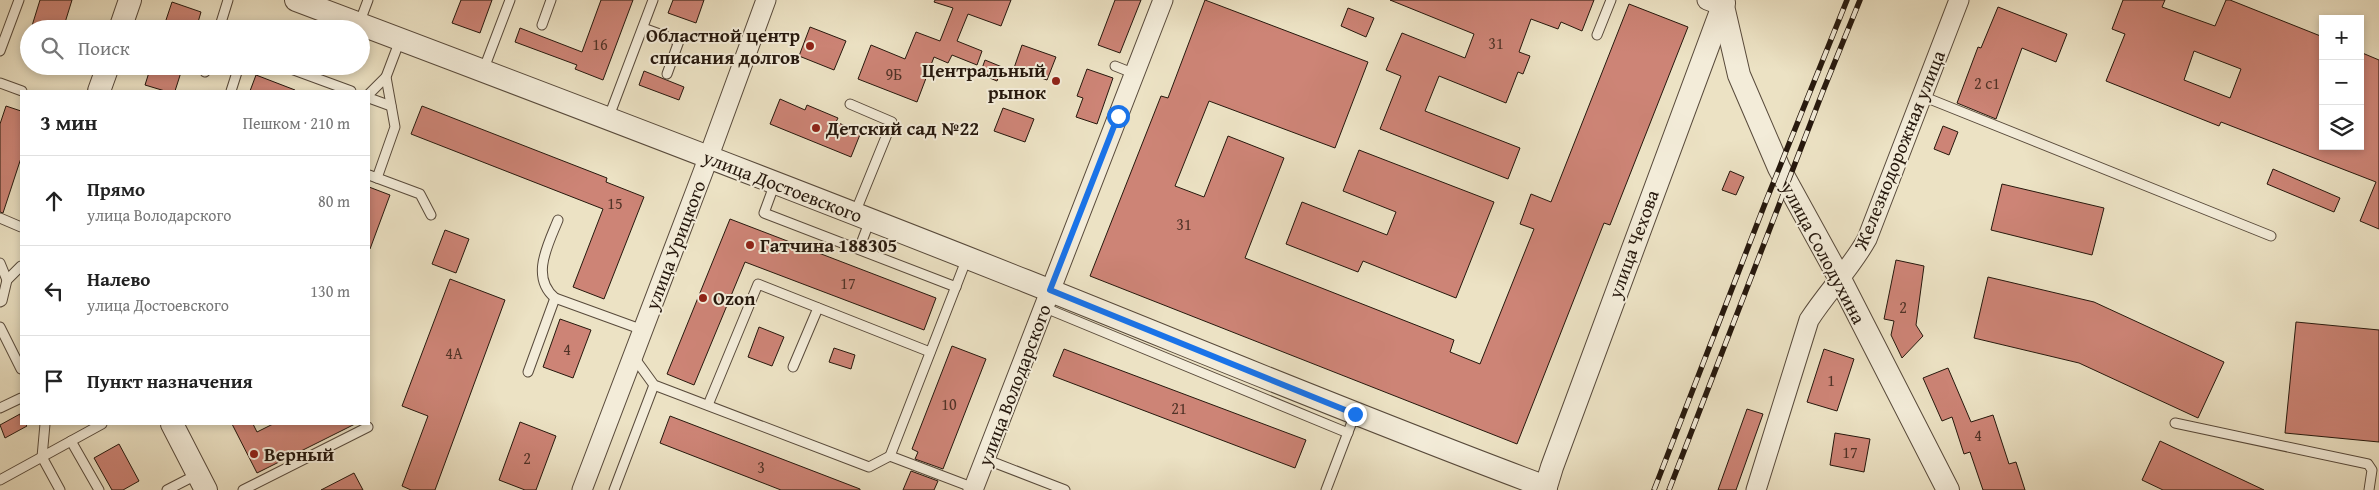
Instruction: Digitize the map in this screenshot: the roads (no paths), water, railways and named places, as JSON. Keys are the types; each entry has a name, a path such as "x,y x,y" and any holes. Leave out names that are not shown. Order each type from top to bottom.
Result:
{"street":[{"path":"123,20 130,0"},
{"name":"улица Достоевского","path":"296,0 348,20"},
{"name":"улица Урицкого","path":"586,489 633,356 766,0"},
{"name":"улица Володарского","path":"974,489 1162,0"},
{"name":"Железнодорожная улица","path":"1756,490 1809,320 1825,295 1856,260 1866,239 1959,0"},
{"name":"улица Чехова","path":"1545,489 1700,64 1718,2"},
{"name":"улица Солодухина","path":"1718,2 1739,75 1779,168 1840,279 1948,490"},
{"name":"улица Достоевского","path":"370,28 967,258 1047,299 1351,424 1545,489"},
{"path":"1700,64 1721,61 1730,65 1739,75"},
{"path":"99,90 105,75"},
{"path":"173,425 202,482"}],"lane":[{"path":"0,51 19,0"},
{"path":"222,20 228,0"},
{"path":"360,20 368,0"},
{"path":"483,71 510,0"},
{"path":"542,24 551,0"},
{"path":"608,119 653,0"},
{"path":"1597,35 1611,0"},
{"path":"643,28 679,41 666,74"},
{"path":"370,93 386,77 400,40"},
{"path":"1115,66 1135,74"},
{"path":"231,90 236,75"},
{"path":"308,75 348,90"},
{"path":"386,77 395,127 373,177 420,194 431,215"},
{"path":"0,83 20,90"},
{"path":"1922,96 2271,236"},
{"path":"370,98 392,106"},
{"path":"850,104 892,122 862,217 859,249"},
{"path":"776,183 764,212 956,287"},
{"path":"0,218 20,227"},
{"path":"558,220 543,257 542,273 546,290 555,298 643,330"},
{"path":"633,356 654,385 869,467 890,456 967,258"},
{"path":"0,263 7,280"},
{"path":"0,302 2,301 7,280 20,267"},
{"path":"708,405 758,284 930,352"},
{"path":"528,372 555,298"},
{"path":"794,368 818,308"},
{"path":"0,327 20,367"},
{"path":"614,490 654,385"},
{"path":"0,408 20,398"},
{"path":"2175,423 2368,464 2372,470 2369,490"},
{"path":"1326,490 1351,424"},
{"path":"45,425 42,457 60,490"},
{"path":"0,480 100,425"},
{"path":"243,490 368,427"},
{"path":"71,441 99,490"},
{"path":"890,456 974,489"},
{"path":"985,459 1065,490"},
{"path":"167,490 202,482"}],"railway":[{"path":"1654,490 1766,201 1847,0"},
{"path":"1669,490 1860,0"}],"place":[{"name":"Областной центр списания долгов","path":"810,46"},
{"name":"Центральный рынок","path":"1056,81"},
{"name":"Детский сад №22","path":"816,128"},
{"name":"Гатчина 188305","path":"750,245"},
{"name":"Ozon","path":"703,298"},
{"name":"Верный","path":"254,454"}]}
